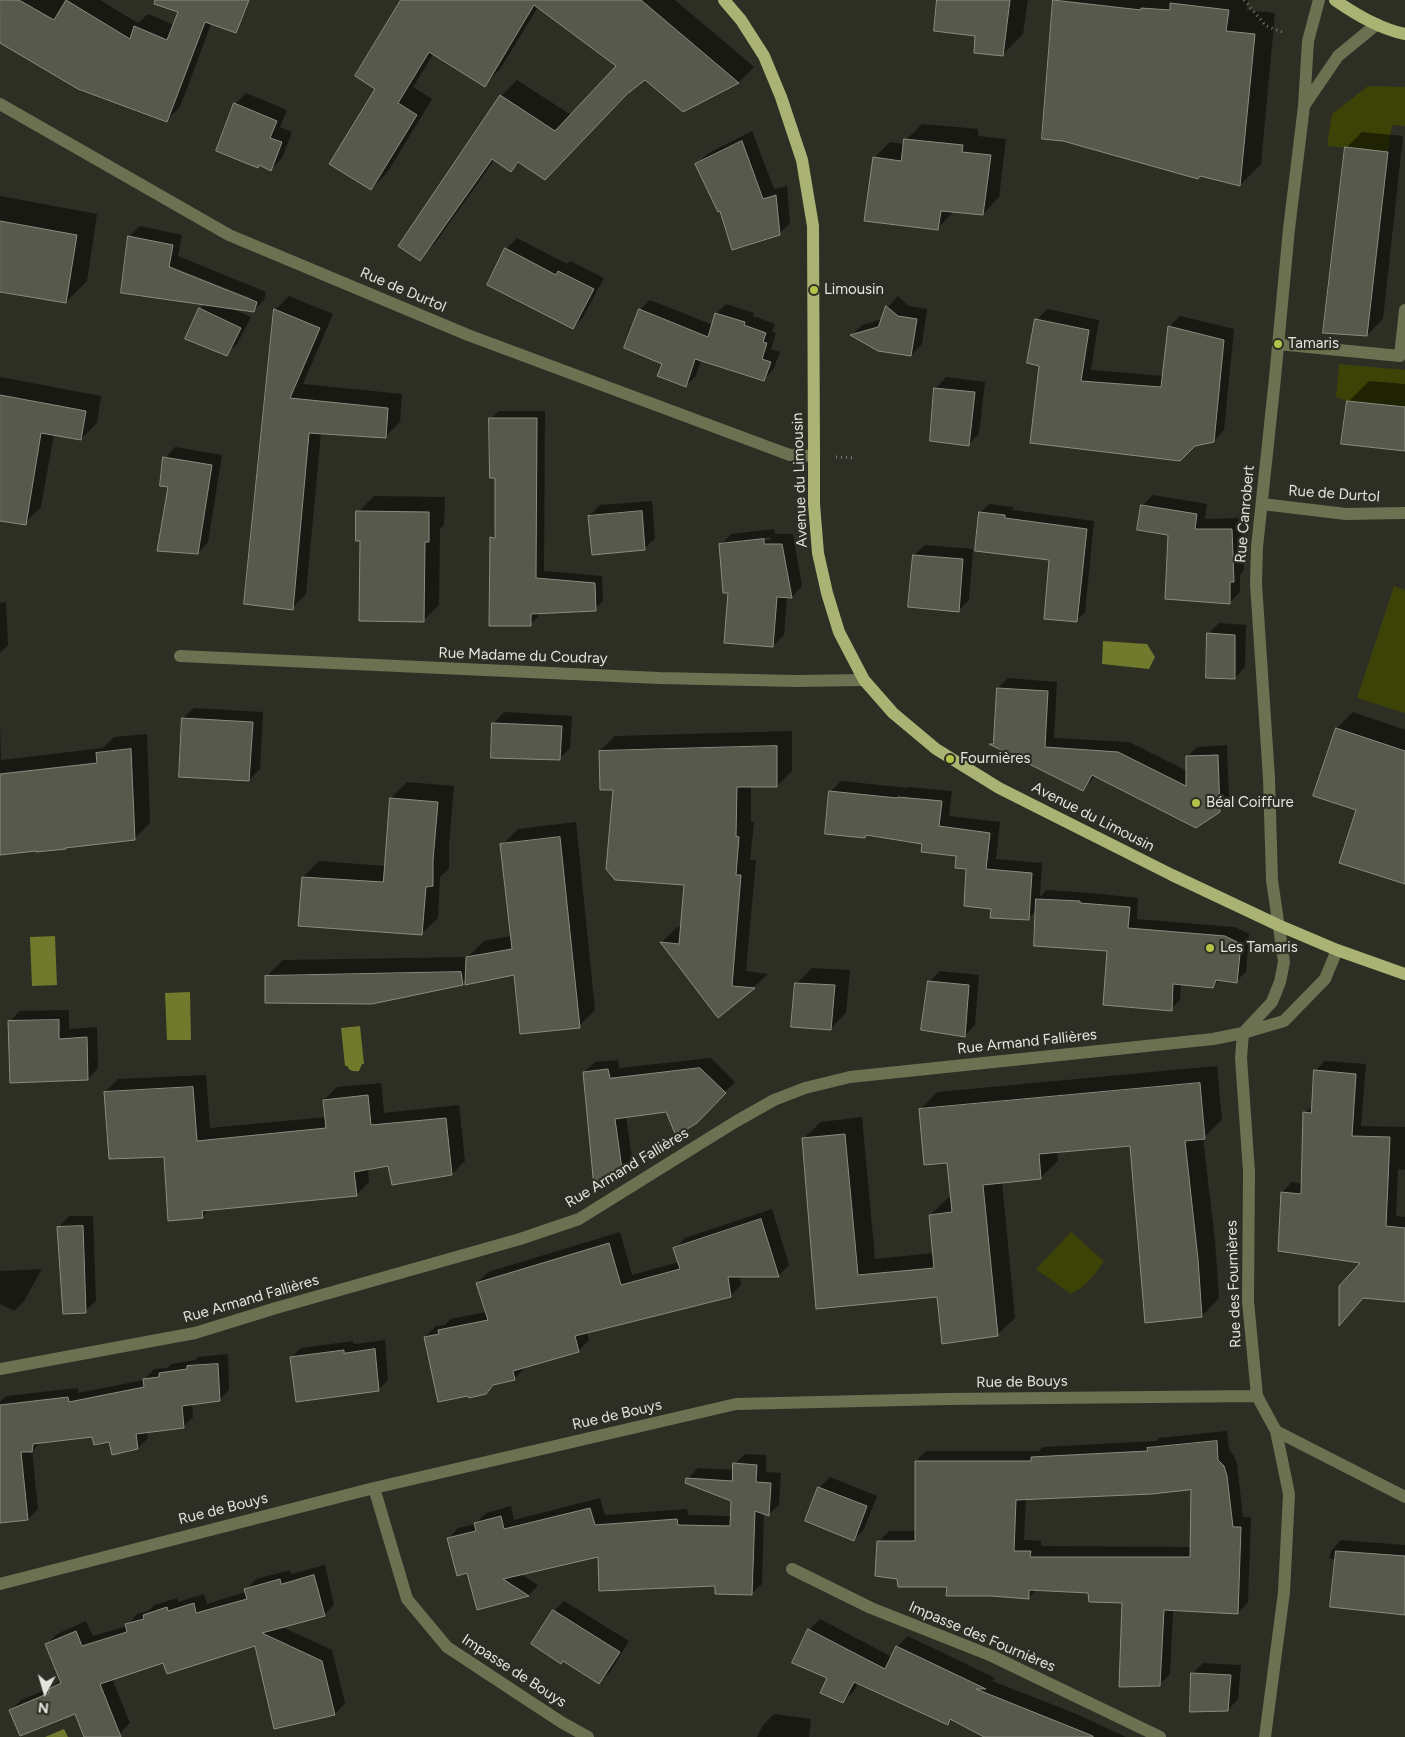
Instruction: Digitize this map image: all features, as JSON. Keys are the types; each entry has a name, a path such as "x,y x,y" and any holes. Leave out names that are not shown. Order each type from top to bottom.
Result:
{"main road":[{"name":"Avenue du Limousin","path":"724,0 741,20 764,56 781,97 802,160 813,226 814,504 818,552 827,593 839,632 864,680 893,713 936,749 999,788 1172,876 1278,925 1338,950 1405,974"},
{"path":"1334,0 1348,10 1377,24 1405,34"}],"street":[{"name":"Rue Canrobert","path":"1278,925 1272,880 1269,778 1256,584 1288,229 1304,106 1308,41 1319,0"},
{"name":"Rue Canrobert","path":"1304,106 1338,56 1377,24"},
{"name":"Rue de Durtol","path":"0,104 229,235 468,335 778,451 790,455 814,456"},
{"path":"1278,344 1400,356 1405,310"},
{"name":"Rue de Durtol","path":"1262,504 1346,514 1405,513"},
{"name":"Rue Madame du Coudray","path":"180,656 659,678 796,682 864,680"},
{"path":"1243,1033 1272,1002 1280,982 1284,962 1278,925"},
{"name":"Rue Armand Fallières","path":"0,1369 194,1333 520,1239 579,1219 735,1122 774,1100 805,1088 850,1077 1213,1039 1243,1033 1284,1021 1325,979 1338,950"},
{"name":"Rue des Fournières","path":"1243,1033 1241,1058 1249,1172 1248,1301 1256,1396 1276,1431 1289,1494 1284,1592 1265,1737"},
{"name":"Rue de Bouys","path":"0,1584 374,1488 736,1404 1256,1396"},
{"path":"1276,1431 1405,1497"},
{"name":"Impasse de Bouys","path":"374,1488 407,1599 447,1647 560,1722 588,1737"},
{"name":"Impasse des Fournières","path":"792,1569 871,1608 992,1656 1160,1737"}],"path":[{"path":"1244,0 1266,26 1282,32"}],"shaded area":[{"path":"1368,86 1405,87 1405,126 1392,125 1388,152 1327,146 1332,114"},
{"path":"1339,364 1405,370 1405,407 1347,401 1336,397"},
{"path":"1394,586 1405,590 1405,713 1357,698"},
{"path":"1103,641 1147,644 1155,657 1149,669 1102,664"},
{"path":"55,936 57,985 32,986 30,937"},
{"path":"190,992 191,1040 167,1040 165,993"},
{"path":"360,1026 364,1064 362,1064 359,1071 353,1071 345,1066 341,1028"},
{"path":"1071,1232 1104,1261 1090,1280 1071,1294 1036,1269"},
{"path":"64,1729 68,1737 45,1737"}],"building":[{"path":"0,0 19,0 54,20 66,0 130,39 134,26 167,40 178,12 154,4 155,0 249,0 236,33 205,22 167,122 78,89 0,43"},
{"path":"401,0 641,0 739,83 683,112 645,80 627,94 545,180 518,162 511,172 492,159 420,261 398,246 500,95 555,131 616,66 534,5 485,87 429,52 398,103 417,115 371,190 329,164 375,89 355,76"},
{"path":"937,0 1010,0 1003,56 974,53 975,36 934,31"},
{"path":"1053,0 1141,10 1141,8 1170,10 1170,3 1229,10 1226,31 1255,34 1240,186 1200,176 1198,179 1063,141 1042,139"},
{"path":"234,103 277,121 270,138 282,142 271,171 259,165 258,168 216,151"},
{"path":"904,139 963,145 962,152 991,155 983,215 941,211 938,230 864,221 873,157 901,161"},
{"path":"742,141 763,199 776,195 780,235 732,250 720,211 718,212 695,164"},
{"path":"1345,147 1388,152 1367,336 1323,333"},
{"path":"0,221 77,235 66,303 0,292"},
{"path":"128,236 173,245 169,267 257,302 254,312 121,293"},
{"path":"505,248 556,275 558,271 594,289 573,329 487,285"},
{"path":"886,306 898,316 917,319 911,356 878,351 850,335 878,327"},
{"path":"199,308 241,328 227,356 185,339"},
{"path":"274,309 320,328 290,398 388,408 386,438 309,433 293,610 244,604"},
{"path":"639,309 708,337 715,313 745,322 744,325 766,333 763,342 767,343 762,359 771,362 764,381 695,359 686,387 657,376 662,364 624,348"},
{"path":"1035,319 1089,330 1081,381 1161,387 1168,326 1224,340 1214,442 1195,446 1180,461 1030,443 1039,366 1027,363"},
{"path":"934,388 975,392 969,446 930,441"},
{"path":"0,395 86,411 81,440 41,433 26,525 0,521"},
{"path":"1347,401 1405,407 1405,451 1341,444"},
{"path":"489,418 537,418 536,578 595,583 596,611 531,614 531,626 489,626 490,537 495,538 495,478 490,478"},
{"path":"163,457 212,465 198,554 157,551 168,487 160,486"},
{"path":"1141,505 1197,514 1195,529 1232,529 1234,582 1230,582 1230,604 1165,599 1168,535 1137,530"},
{"path":"356,511 429,512 429,542 425,542 424,622 359,621 360,541 356,541"},
{"path":"642,511 645,550 592,555 588,516"},
{"path":"979,512 1005,515 1005,518 1087,529 1077,622 1044,619 1049,560 975,551"},
{"path":"764,539 764,544 782,544 792,598 777,597 773,647 724,643 728,593 723,593 719,544"},
{"path":"913,555 963,559 959,612 908,607"},
{"path":"1207,633 1235,635 1235,679 1206,678"},
{"path":"997,688 1048,691 1045,747 1118,752 1186,786 1186,756 1218,755 1220,812 1196,828 1092,775 1083,791 989,744 993,744"},
{"path":"182,718 253,722 249,781 179,777"},
{"path":"492,723 562,726 560,760 491,758"},
{"path":"1336,728 1405,751 1405,884 1339,863 1356,810 1313,796"},
{"path":"777,746 777,787 737,787 736,836 739,837 736,875 741,875 732,986 755,988 718,1018 660,942 679,944 684,885 615,880 606,869 613,790 600,790 599,751"},
{"path":"131,749 135,840 0,855 0,774 97,763 96,753"},
{"path":"829,791 942,801 939,826 990,833 986,869 1032,873 1029,920 990,918 991,909 964,906 966,869 955,868 956,856 921,852 922,844 866,835 865,838 825,834"},
{"path":"390,798 438,802 433,860 433,886 426,887 422,935 298,926 302,877 383,882"},
{"path":"560,837 580,1028 520,1034 514,975 465,985 466,957 512,949 500,844"},
{"path":"1036,899 1080,901 1080,903 1130,907 1128,928 1225,936 1241,944 1237,983 1216,980 1213,988 1173,984 1172,1011 1103,1005 1107,951 1034,946"},
{"path":"461,972 463,985 372,1004 265,1003 265,976"},
{"path":"928,981 969,985 965,1037 921,1030"},
{"path":"795,983 835,985 831,1030 791,1027"},
{"path":"59,1020 59,1039 87,1037 88,1080 10,1083 8,1021"},
{"path":"700,1068 726,1093 697,1123 676,1136 666,1112 615,1119 622,1169 594,1187 583,1072 608,1069 610,1078"},
{"path":"1314,1070 1356,1074 1352,1136 1390,1137 1386,1226 1405,1228 1405,1302 1363,1298 1339,1326 1339,1286 1360,1263 1278,1251 1281,1192 1301,1194 1303,1112 1311,1113"},
{"path":"1200,1083 1205,1139 1185,1141 1198,1259 1202,1317 1145,1323 1130,1146 1039,1154 1041,1179 983,1185 998,1336 942,1344 937,1297 816,1309 802,1138 845,1134 858,1275 934,1268 929,1215 952,1212 947,1163 924,1165 919,1109"},
{"path":"193,1087 197,1141 326,1128 323,1100 368,1095 371,1125 446,1118 452,1175 392,1185 388,1166 354,1172 357,1196 202,1211 203,1218 168,1221 164,1157 109,1159 104,1092"},
{"path":"761,1219 779,1277 728,1277 731,1297 575,1336 579,1352 513,1371 515,1380 493,1385 486,1394 438,1402 424,1337 439,1334 438,1330 488,1320 476,1283 609,1243 621,1285 680,1269 673,1248"},
{"path":"83,1226 86,1313 63,1314 57,1227"},
{"path":"375,1349 379,1391 296,1402 290,1357 344,1350 344,1353"},
{"path":"218,1364 220,1401 182,1406 184,1428 136,1434 138,1449 112,1455 109,1442 94,1445 92,1437 33,1444 32,1452 21,1452 28,1520 0,1523 0,1405 68,1397 69,1402 144,1387 143,1379 159,1377 159,1373 187,1369 187,1366"},
{"path":"1217,1441 1218,1460 1224,1466 1227,1476 1233,1527 1241,1527 1238,1614 1164,1610 1160,1686 1119,1687 1122,1603 1089,1602 1088,1593 1029,1590 1029,1599 991,1596 946,1596 947,1587 898,1587 897,1579 875,1576 877,1541 915,1541 915,1461 1031,1461 1031,1457 1148,1451 1147,1448","holes":["1191,1490 1190,1557 1030,1557 1031,1551 1014,1551 1016,1500 1152,1494"]},
{"path":"733,1463 757,1465 756,1482 771,1483 769,1516 755,1511 752,1595 715,1594 715,1586 599,1591 598,1557 503,1579 529,1596 477,1610 467,1573 457,1576 447,1538 476,1531 474,1523 501,1516 504,1529 590,1508 595,1525 677,1519 678,1525 730,1526 731,1501 685,1483 686,1478 732,1481"},
{"path":"818,1487 867,1506 854,1541 805,1521"},
{"path":"1336,1551 1405,1556 1405,1615 1330,1607"},
{"path":"314,1575 325,1616 262,1633 322,1661 335,1715 274,1729 255,1646 167,1674 163,1663 100,1684 121,1737 84,1737 75,1714 20,1736 9,1710 49,1693 47,1690 61,1683 45,1644 76,1631 82,1646 127,1632 125,1624 144,1619 143,1615 167,1607 168,1611 194,1603 196,1613 247,1599 244,1589 280,1579 281,1584"},
{"path":"553,1610 620,1652 599,1684 563,1661 561,1664 531,1644"},
{"path":"808,1629 885,1669 896,1646 986,1689 976,1689 1093,1737 984,1737 950,1719 948,1725 854,1682 843,1703 820,1693 827,1678 792,1663"},
{"path":"1191,1673 1231,1675 1228,1711 1190,1712"}],"place":[{"name":"Limousin","path":"814,290"},
{"name":"Tamaris","path":"1278,344"},
{"name":"Fournières","path":"950,759"},
{"name":"Béal Coiffure","path":"1196,803"},
{"name":"Les Tamaris","path":"1210,948"}]}
